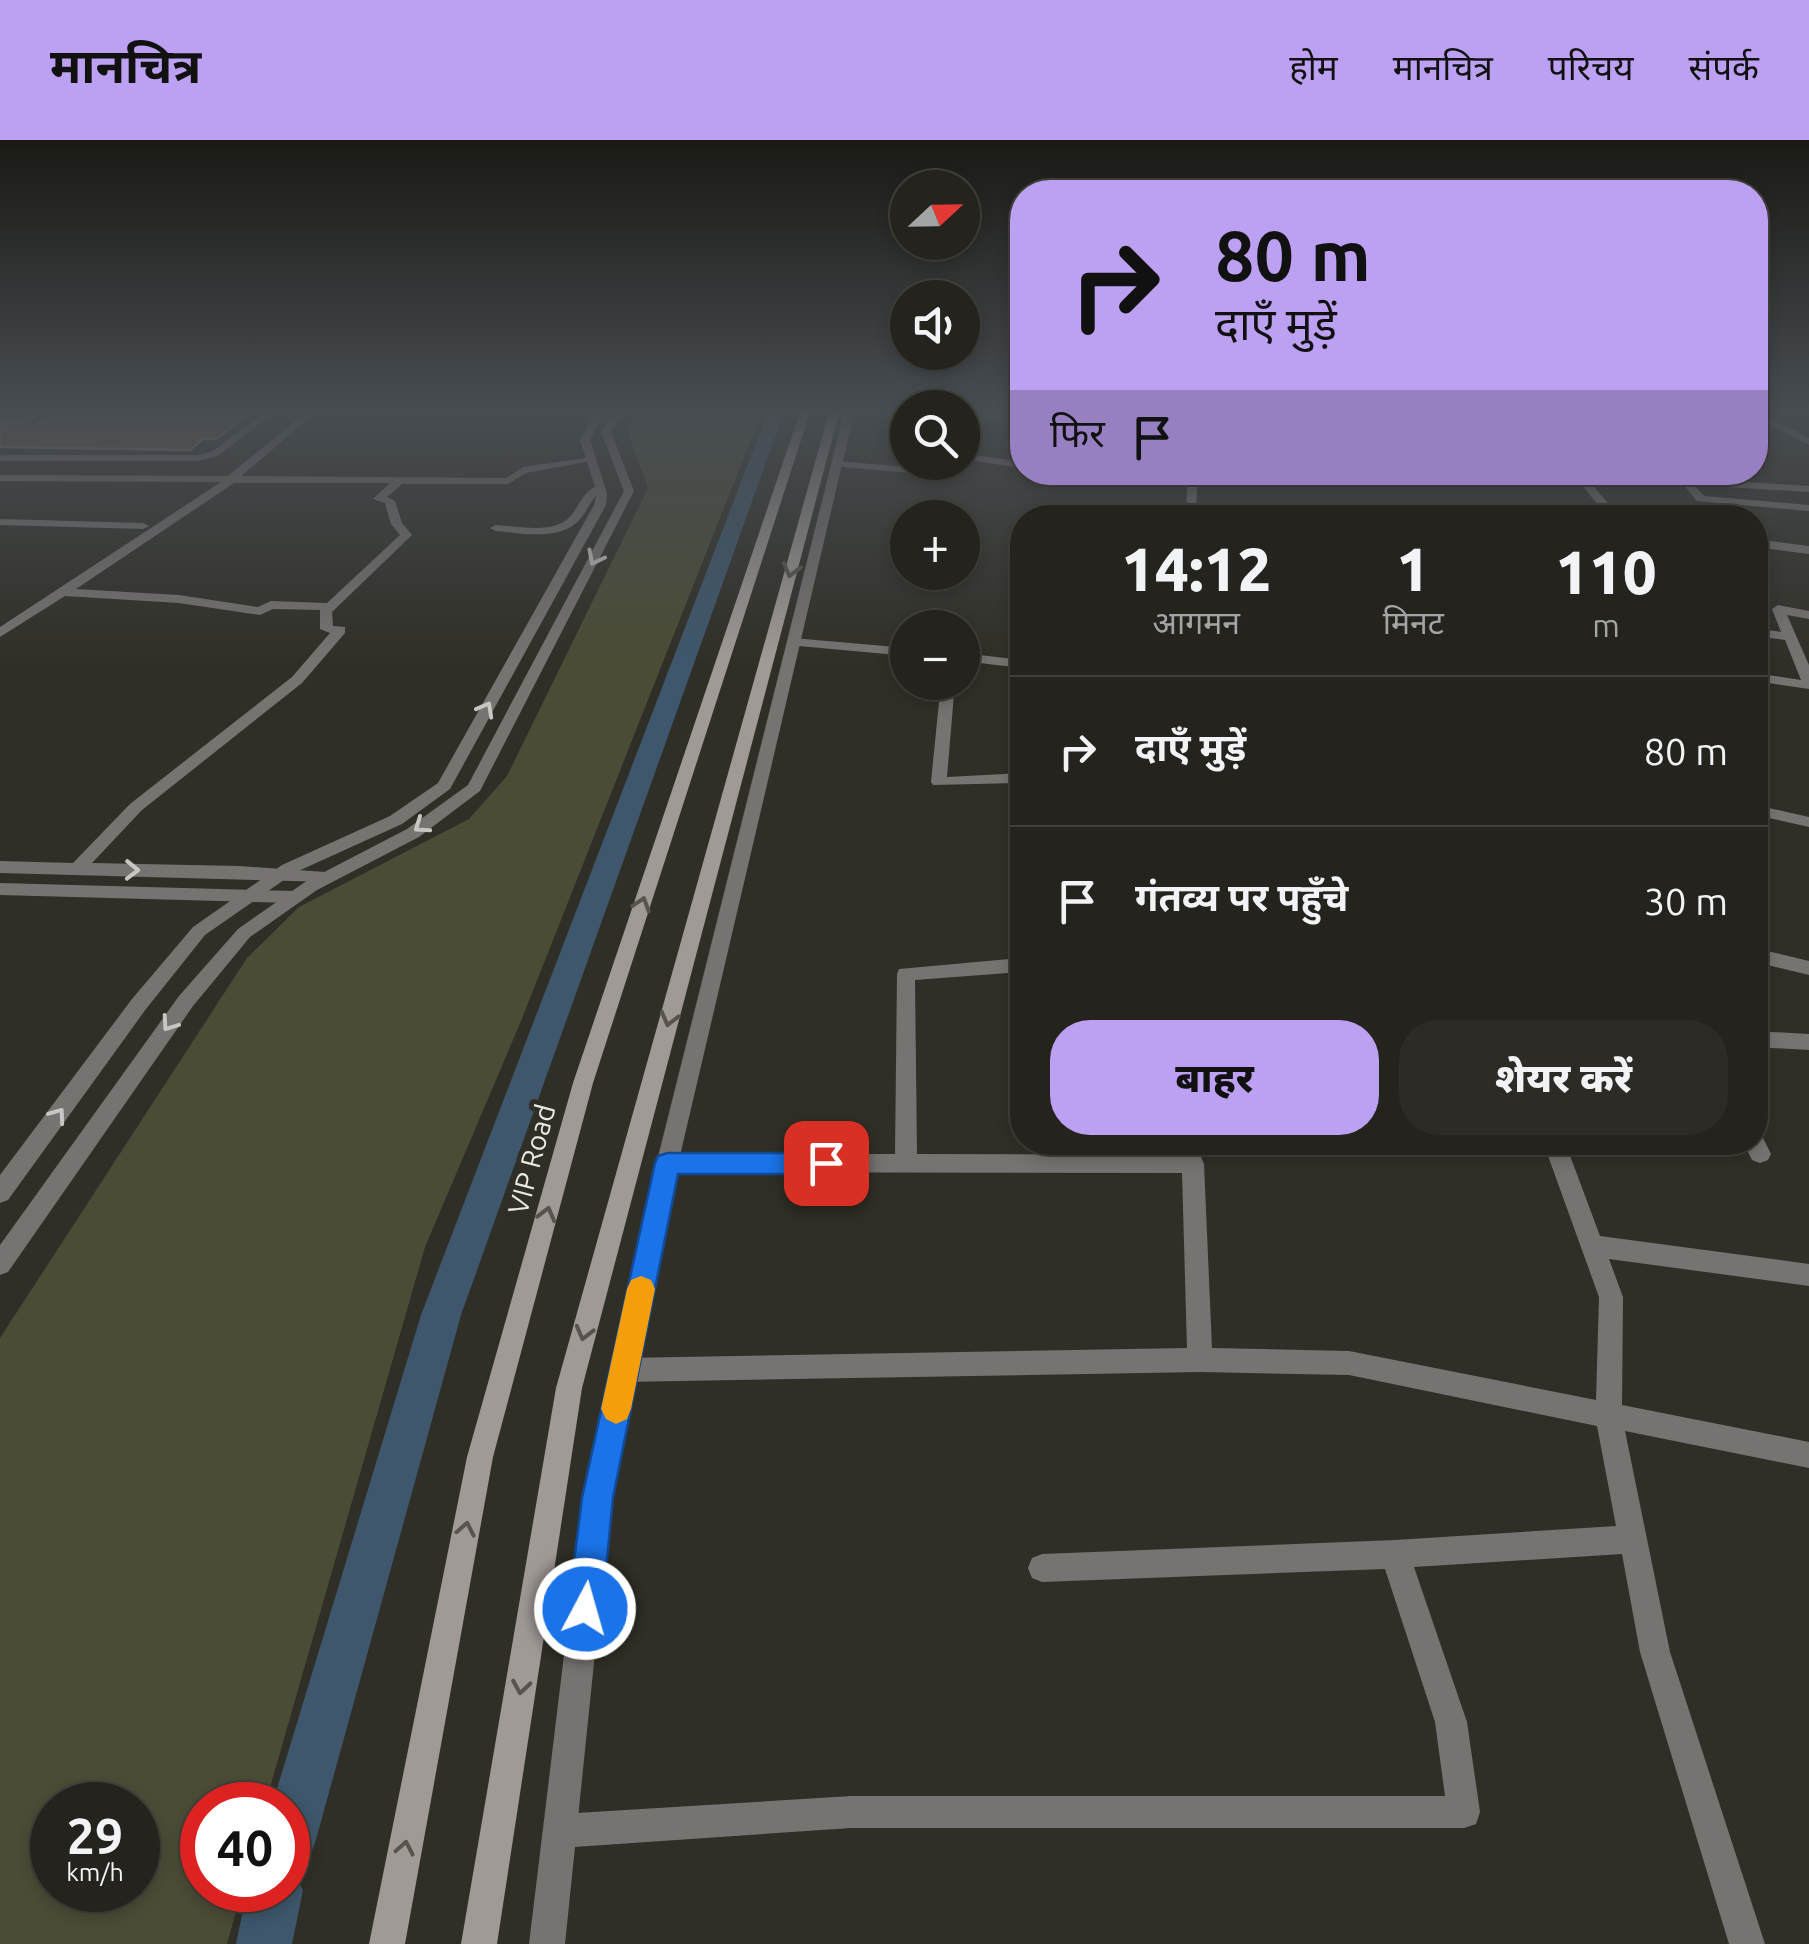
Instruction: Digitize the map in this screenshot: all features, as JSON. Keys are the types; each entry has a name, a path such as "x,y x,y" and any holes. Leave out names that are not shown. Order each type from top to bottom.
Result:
{"main road":[{"name":"VIP Road","path":"386,1944 485,1438 582,1083 778,493"},
{"path":"479,1944 569,1388 820,493"}],"street":[{"path":"0,618 192,493"},
{"path":"0,633 211,493"},
{"path":"77,869 136,807 297,680 340,630 327,629 326,611 406,535 397,524 390,501 378,499 385,493"},
{"path":"496,528 564,529 589,493"},
{"path":"0,1193 139,1004 199,931 279,875 396,820 444,786 600,505 599,493"},
{"path":"0,1264 186,1001 244,933 326,878 413,833 474,788 629,493"},
{"path":"547,1944 597,1498 667,1163 793,642 822,493"},
{"path":"1695,493 1701,499 1809,508"},
{"path":"0,534 21,521"},
{"path":"0,522 143,526"},
{"path":"1768,545 1809,550"},
{"path":"62,592 179,600 260,611 270,605 330,606"},
{"path":"1768,678 1809,683 1805,665 1778,609 1809,614"},
{"path":"1768,634 1790,637"},
{"path":"793,642 890,650"},
{"path":"980,660 1010,663"},
{"path":"947,700 940,782 1010,779"},
{"path":"1768,813 1809,822"},
{"path":"0,867 326,878"},
{"path":"0,890 295,897"},
{"path":"1768,958 1809,968"},
{"path":"906,1163 906,974 1010,965"},
{"path":"1768,1039 1809,1042"},
{"path":"1559,1155 1612,1297 1609,1418 1655,1652 1747,1944"},
{"path":"667,1163 1193,1164 1200,1360"},
{"path":"1593,1246 1809,1276"},
{"path":"624,1370 1200,1360 1349,1363 1809,1455"},
{"path":"1042,1568 1396,1554 1633,1538"},
{"path":"560,1831 851,1812 1464,1812 1451,1722 1396,1554"}],"green space":[{"path":"645,493 730,493 521,1021 425,1247 272,1782 180,1782 180,1912 236,1912 227,1944 0,1944 0,1338 247,958 299,907 469,819 507,776"}],"waterway":[{"path":"306,1782 441,1315 746,493"},
{"path":"264,1944 271,1912"}],"slow traffic":[{"path":"616,1409 641,1289"}],"route":[{"path":"585,1609 597,1498 667,1163 826,1163"}]}
